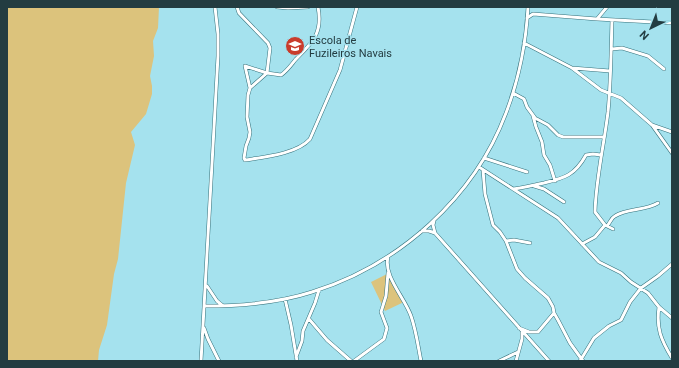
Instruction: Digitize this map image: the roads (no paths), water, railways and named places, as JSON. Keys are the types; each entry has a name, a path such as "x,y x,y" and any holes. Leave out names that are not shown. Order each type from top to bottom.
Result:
{"street":[{"path":"201,361 218,56 218,34 215,7"},
{"path":"237,7 239,13 270,45 267,73 250,88"},
{"path":"277,7 308,7"},
{"path":"318,7 320,17 319,27 315,39 283,74 277,76 245,66 250,88 247,106 247,117 250,132 246,146 245,160 288,151 306,144 310,139 340,70 357,7"},
{"path":"205,306 260,303 285,299 319,290 363,272 380,262 422,231 434,220 453,201 479,167 500,127 513,93 520,68 528,7"},
{"path":"528,7 533,14"},
{"path":"596,19 607,7"},
{"path":"527,18 533,14 672,23"},
{"path":"612,20 610,93 597,185 595,212 606,226 613,229"},
{"path":"524,43 572,68 601,90 621,98 652,125 672,153"},
{"path":"612,49 622,48 648,56 664,69"},
{"path":"572,68 610,71"},
{"path":"513,93 524,100 532,115 542,142 544,155 550,165 555,181"},
{"path":"532,115 548,125 560,136 604,137"},
{"path":"652,125 672,132"},
{"path":"513,189 534,186 568,176 582,163 586,155 601,155"},
{"path":"484,158 527,172"},
{"path":"479,167 558,218 599,262 621,272 631,282 650,295 659,307 672,318"},
{"path":"483,170 485,194 492,223 506,241 517,269 548,298 570,343 582,360 591,341 597,335 622,319 630,302 641,288 672,264"},
{"path":"534,186 544,189 564,202"},
{"path":"582,244 595,237 615,215 627,211 650,207 658,203"},
{"path":"434,220 434,233"},
{"path":"422,231 434,233 549,361"},
{"path":"506,241 514,240 530,243"},
{"path":"388,257 387,265 389,271 398,291 408,306 421,361"},
{"path":"380,262 384,262 387,265"},
{"path":"354,361 384,339 387,328 381,312 386,296 389,271"},
{"path":"206,285 217,302 223,306"},
{"path":"296,359 304,331 319,290"},
{"path":"285,299 291,325 296,359"},
{"path":"659,307 657,320 661,337 672,358"},
{"path":"518,328 529,332 538,332 554,313"},
{"path":"666,313 672,313"},
{"path":"309,319 327,340 350,361"},
{"path":"203,327 219,361"},
{"path":"516,361 522,339 522,332"},
{"path":"499,361 518,352"}],"place":[{"name":"Escola de Fuzileiros Navais","path":"295,46"}]}
